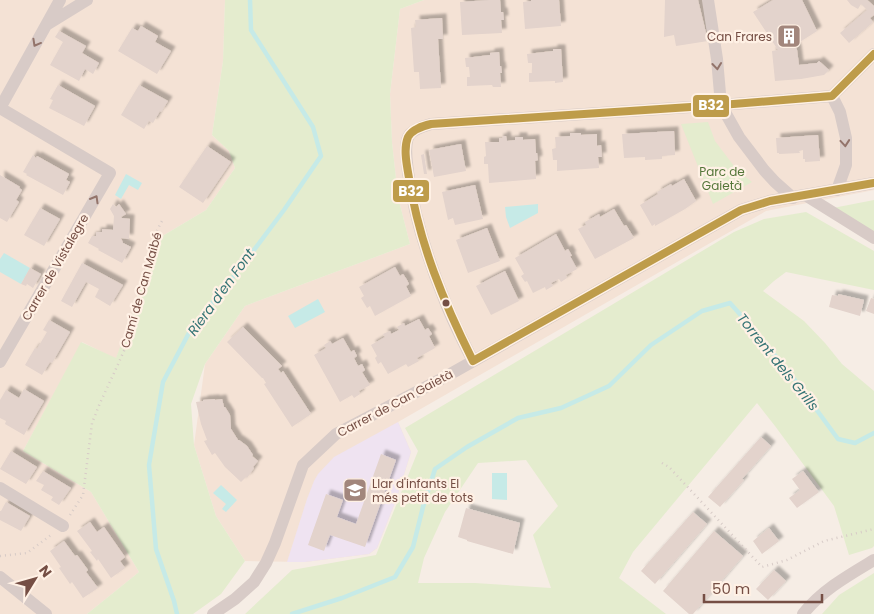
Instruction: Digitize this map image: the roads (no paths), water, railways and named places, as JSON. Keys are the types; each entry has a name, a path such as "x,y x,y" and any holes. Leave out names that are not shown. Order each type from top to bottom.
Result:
{"street":[{"path":"0,108 60,0"},
{"path":"46,26 87,0"},
{"path":"708,0 717,59 721,105 739,137 775,182 874,238"},
{"path":"473,361 442,296 420,230 410,187 405,150 410,135 422,126 430,124 832,96 874,54"},
{"path":"832,96 840,112 846,138 846,165 837,190"},
{"name":"Carrer de Vistalegre","path":"0,108 110,173 0,362"},
{"name":"Carrer de Can Gaietà","path":"213,614 254,582 266,564 303,465 336,434 473,361 741,210 770,201 874,183"},
{"path":"0,488 63,526"},
{"path":"803,614 820,596 846,576 874,560"},
{"path":"0,577 46,614"}],"water":[{"path":"126,174 142,183 138,190 129,185 121,199 115,195"},
{"path":"538,204 538,213 510,228 505,207"},
{"path":"4,253 30,268 21,284 0,272 0,259"},
{"path":"318,299 325,312 295,328 288,316"},
{"path":"492,473 507,473 507,500 492,499"},
{"path":"221,485 237,500 226,512 222,509 226,504 213,493"}],"waterway":[{"name":"Riera d'en Font","path":"177,614 156,549 149,465 163,382 190,331 284,210 321,156 313,127 251,30 250,0"},
{"name":"Torrent dels Grills","path":"292,614 342,598 395,577 413,547 435,469 467,447 518,418 561,408 609,386 651,345 702,311 730,303 794,379 838,439 855,443 874,433"}],"place":[{"name":"Can Frares","path":"789,36"},
{"name":"Llar d'infants El més petit de tots","path":"355,490"}],"park label":[{"name":"Parc de Gaietà","path":"722,178"}]}
